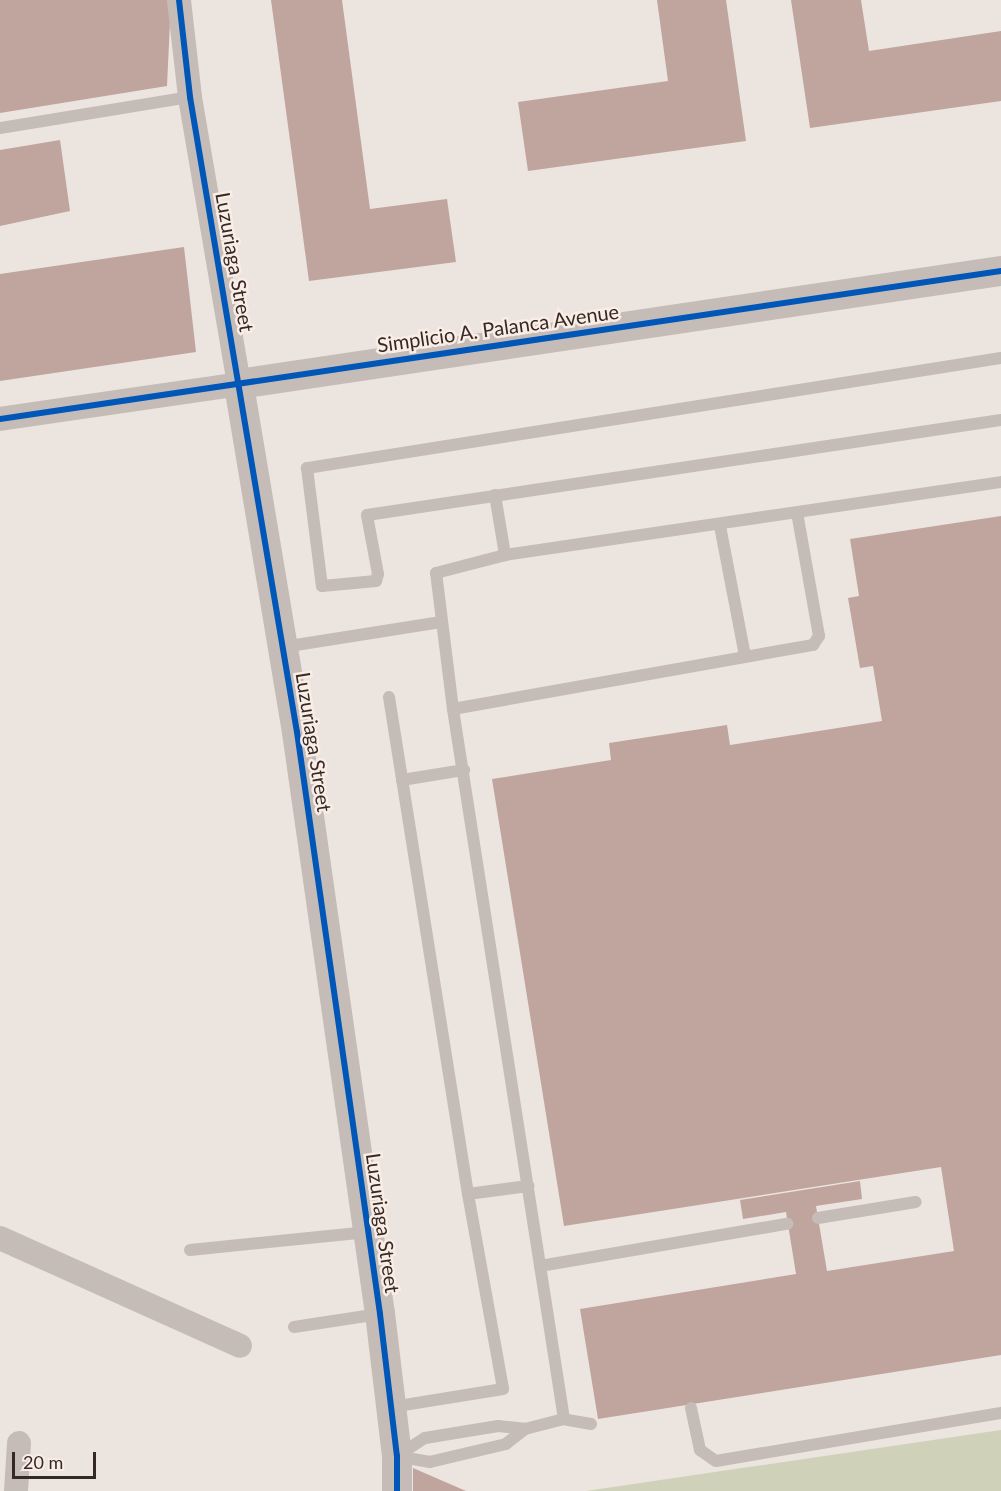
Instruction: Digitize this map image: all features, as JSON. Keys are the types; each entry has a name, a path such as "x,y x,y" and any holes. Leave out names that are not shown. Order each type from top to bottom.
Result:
{"street":[{"name":"Luzuriaga Street","path":"179,0 190,97 297,732 380,1314 397,1456 397,1491"},
{"name":"Simplicio A. Palanca Avenue","path":"0,419 1001,271"},
{"path":"0,1238 240,1346"},
{"path":"16,1491 19,1443"}],"lane":[{"path":"0,128 190,97"},
{"path":"1001,358 307,468 322,586 376,581 378,574 367,515 1001,420"},
{"path":"564,1419 453,709 436,573 505,555 1001,482"},
{"path":"495,495 505,555"},
{"path":"453,709 813,645 818,639 797,513"},
{"path":"720,525 745,656"},
{"path":"282,647 441,622"},
{"path":"389,697 468,1194 503,1389 392,1407"},
{"path":"402,780 464,770"},
{"path":"468,1194 528,1186"},
{"path":"818,1218 916,1202"},
{"path":"540,1266 787,1224"},
{"path":"190,1250 368,1232"},
{"path":"294,1327 380,1314"},
{"path":"691,1408 700,1450 716,1461 1001,1413"},
{"path":"397,1456 425,1438 498,1425 525,1429 564,1419 591,1424"},
{"path":"397,1456 430,1462 506,1444 525,1429"}],"green space":[{"path":"1001,1430 1001,1491 586,1491"}],"building":[{"path":"0,0 171,0 167,86 0,113"},
{"path":"271,0 342,0 370,209 447,199 456,262 309,281"},
{"path":"657,0 726,0 746,141 528,171 518,102 668,81"},
{"path":"791,0 861,0 869,51 1001,31 1001,101 810,128"},
{"path":"60,140 70,211 0,226 0,150"},
{"path":"184,247 196,352 0,381 0,274"},
{"path":"1001,516 1001,1355 598,1419 580,1309 796,1274 786,1212 743,1219 740,1200 860,1181 862,1199 816,1206 827,1271 954,1251 941,1167 564,1226 492,779 611,760 609,743 727,725 730,745 882,721 873,666 860,668 848,598 859,596 850,539"},
{"path":"413,1468 466,1491 413,1491"}],"cycle path":[{"path":"179,0 190,97 297,732 380,1314 397,1456 397,1491"},
{"path":"0,419 1001,271"}]}
